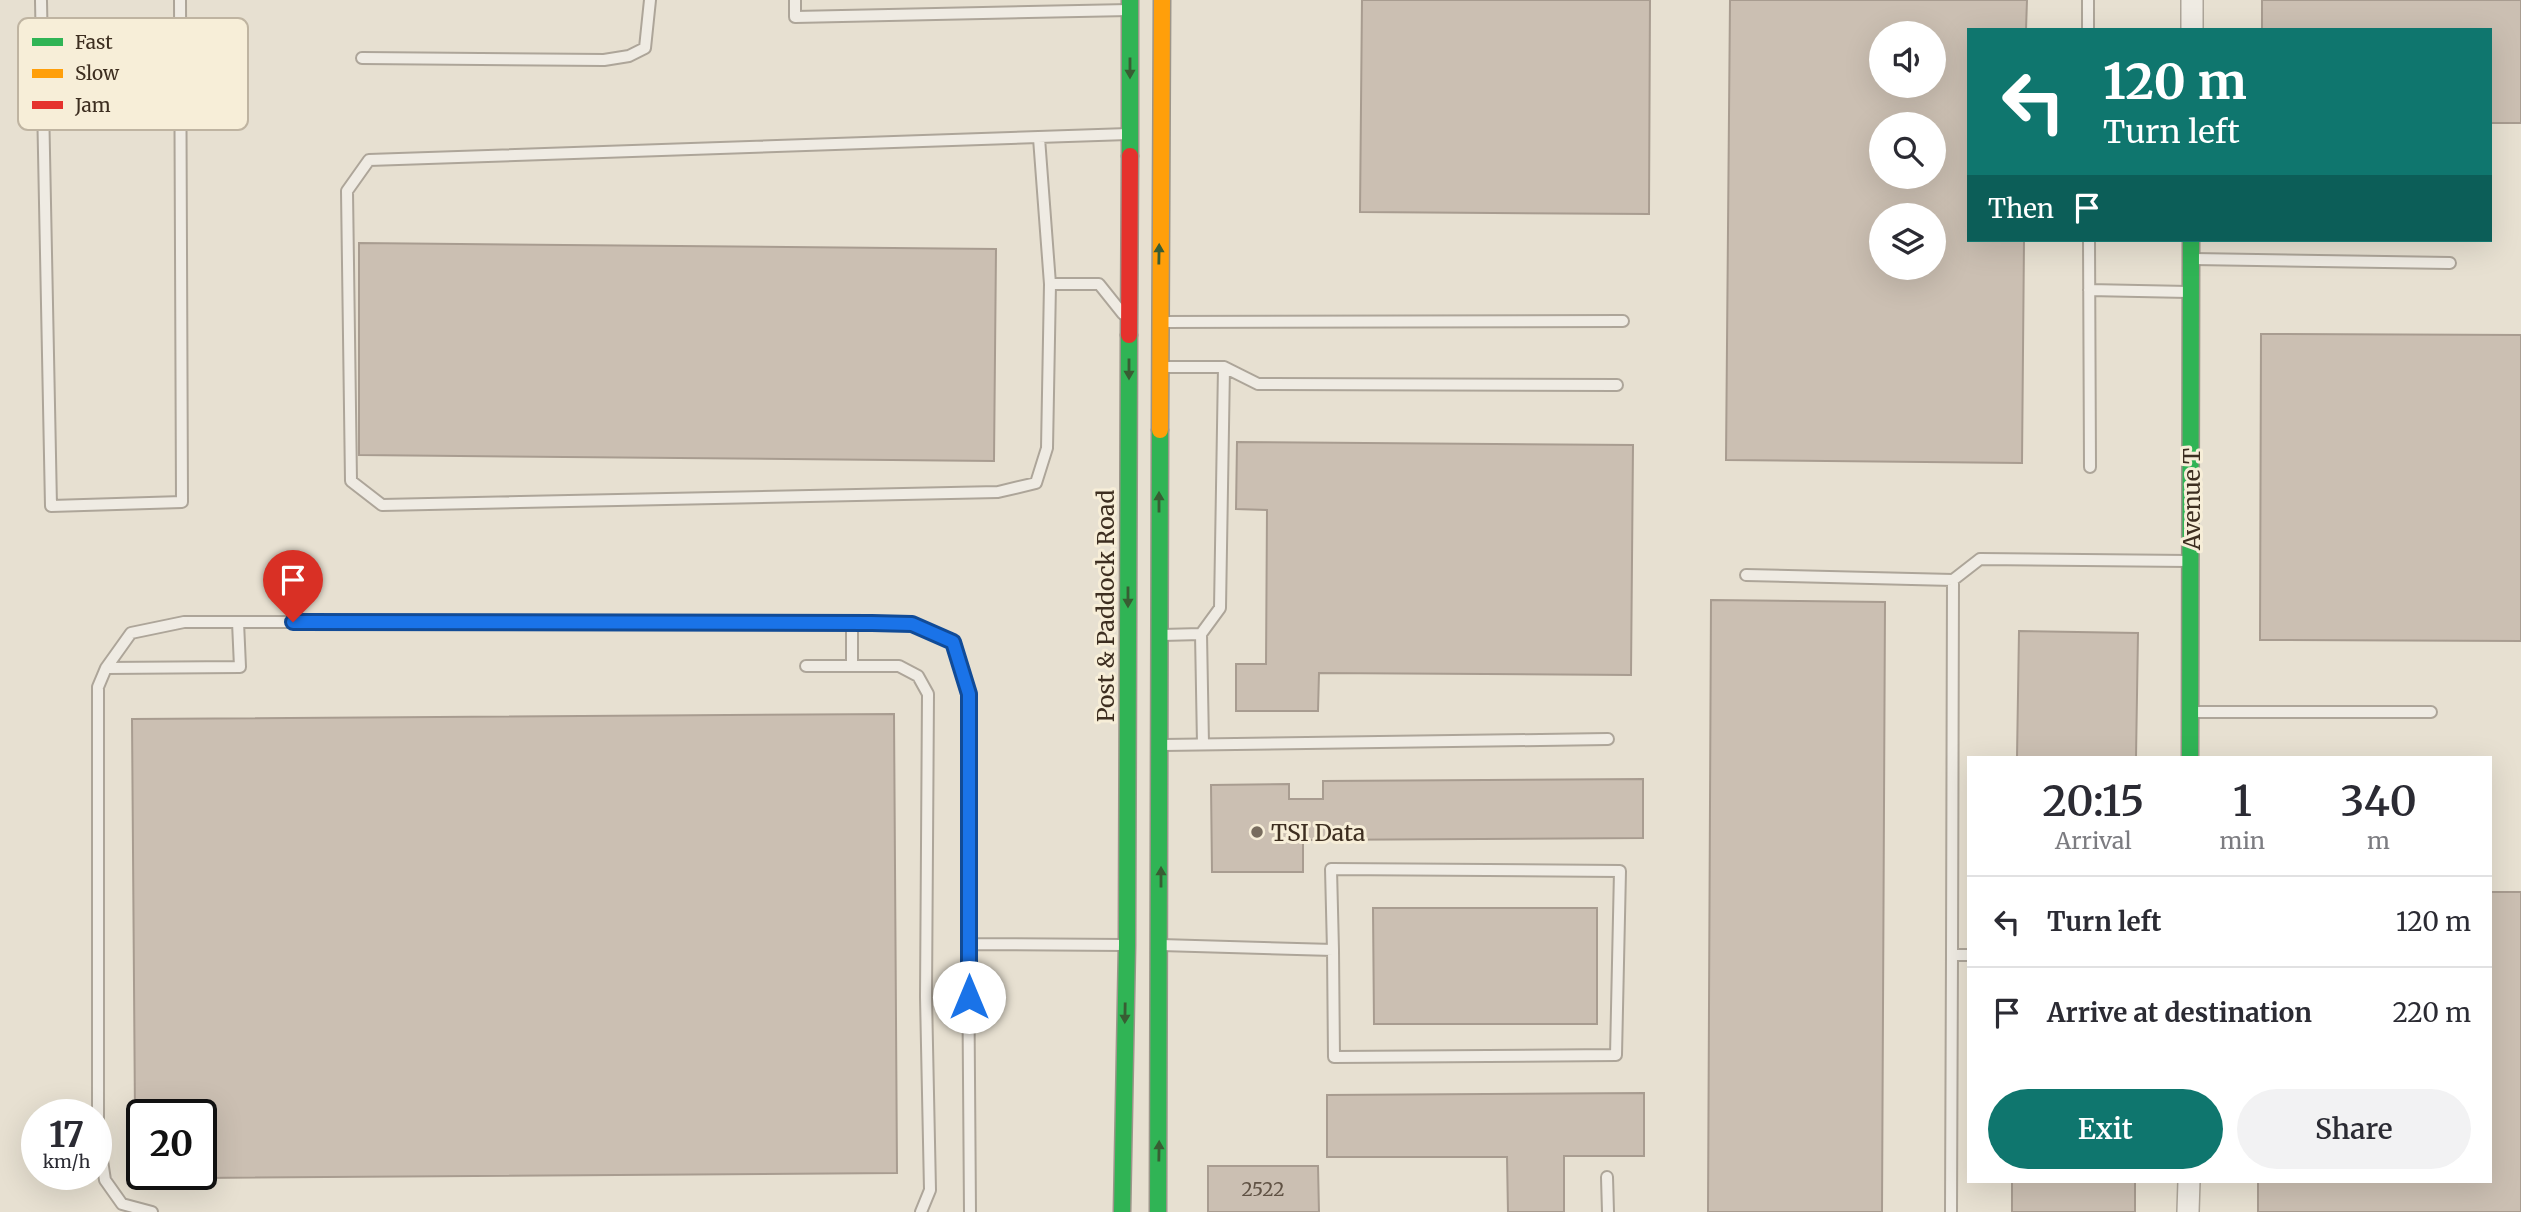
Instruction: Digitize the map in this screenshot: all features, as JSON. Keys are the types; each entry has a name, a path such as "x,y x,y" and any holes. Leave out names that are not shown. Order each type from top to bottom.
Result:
{"street":[{"path":"1158,1212 1161,945 1158,322 1162,0"},
{"path":"2192,0 2192,28"},
{"name":"Post & Paddock Road","path":"1122,1212 1127,945 1130,5"},
{"name":"Avenue T","path":"2190,756 2191,242"},
{"path":"1129,322 1158,322"},
{"path":"1127,945 1161,945"},
{"path":"2189,1183 2189,1212"}],"lane":[{"path":"41,18 41,0 49,0"},
{"path":"180,0 180,18"},
{"path":"362,58 604,60 629,56 645,48 650,0"},
{"path":"795,0 795,17 1130,5"},
{"path":"2088,0 2088,28"},
{"path":"44,130 51,506 182,502 181,130"},
{"path":"1039,138 1050,284 1047,448 1036,483 998,492 382,505 351,481 347,191 369,160 1129,134"},
{"path":"2089,242 2090,467"},
{"path":"2191,259 2450,263"},
{"path":"1050,284 1099,284 1129,322"},
{"path":"2089,290 2191,292"},
{"path":"1158,322 1623,321"},
{"path":"1158,367 1224,367 1258,384 1617,385"},
{"path":"1203,744 1201,634 1220,608 1224,367"},
{"path":"1746,575 1953,580 1980,559 2191,561"},
{"path":"1951,1212 1953,580"},
{"path":"152,1212 122,1204 105,1180 97,1134 97,687 106,668 131,634 184,622 852,622 912,624 953,642 969,694 970,1212"},
{"path":"106,668 240,667 238,622"},
{"path":"852,622 852,666"},
{"path":"1159,635 1201,634"},
{"path":"806,666 899,666 918,676 928,694 926,997 930,1190 921,1212"},
{"path":"2190,712 2431,712"},
{"path":"1160,745 1608,739"},
{"path":"1331,869 1620,871 1616,1055 1334,1057 1333,950 1331,869"},
{"path":"968,944 1127,945"},
{"path":"1161,945 1333,950"},
{"path":"1952,955 1967,955"},
{"path":"1607,1177 1608,1212"}],"building":[{"path":"1362,0 1650,0 1649,214 1360,212"},
{"path":"1730,0 2027,0 2026,28 1967,28 1967,242 2024,242 2022,463 1726,460"},
{"path":"2262,0 2521,0 2521,123 2492,123 2492,28 2262,28"},
{"path":"359,243 996,249 994,461 359,455"},
{"path":"2261,334 2521,335 2521,641 2260,640"},
{"path":"1237,442 1633,445 1631,675 1319,673 1318,711 1236,711 1236,664 1266,664 1267,510 1236,509"},
{"path":"1711,600 1885,602 1882,1212 1708,1212"},
{"path":"2019,631 2138,633 2136,756 2017,756"},
{"path":"894,714 897,1173 217,1178 217,1099 135,1099 132,719"},
{"path":"1643,779 1643,838 1303,840 1303,872 1212,872 1211,785 1289,784 1289,799 1323,799 1323,781"},
{"path":"2492,892 2521,892 2521,1212 2258,1212 2258,1183 2492,1183"},
{"path":"1373,908 1597,908 1597,1024 1374,1024"},
{"path":"1644,1093 1644,1156 1564,1156 1564,1212 1508,1212 1507,1157 1327,1157 1327,1095"},
{"path":"1208,1166 1318,1166 1319,1212 1208,1212"},
{"path":"2012,1183 2135,1183 2135,1212 2012,1212"}],"traffic: fast":[{"path":"1130,0 1130,156"},
{"path":"2190,756 2191,242"},
{"path":"1122,1212 1127,945 1129,335"},
{"path":"1158,1212 1160,430"}],"traffic: slow":[{"path":"1160,430 1162,0"}],"traffic: jam":[{"path":"1129,335 1130,156"}],"place":[{"name":"TSI Data","path":"1257,832"}],"route":[{"path":"293,622 789,621 912,624 953,642 969,694 969,997"}]}
